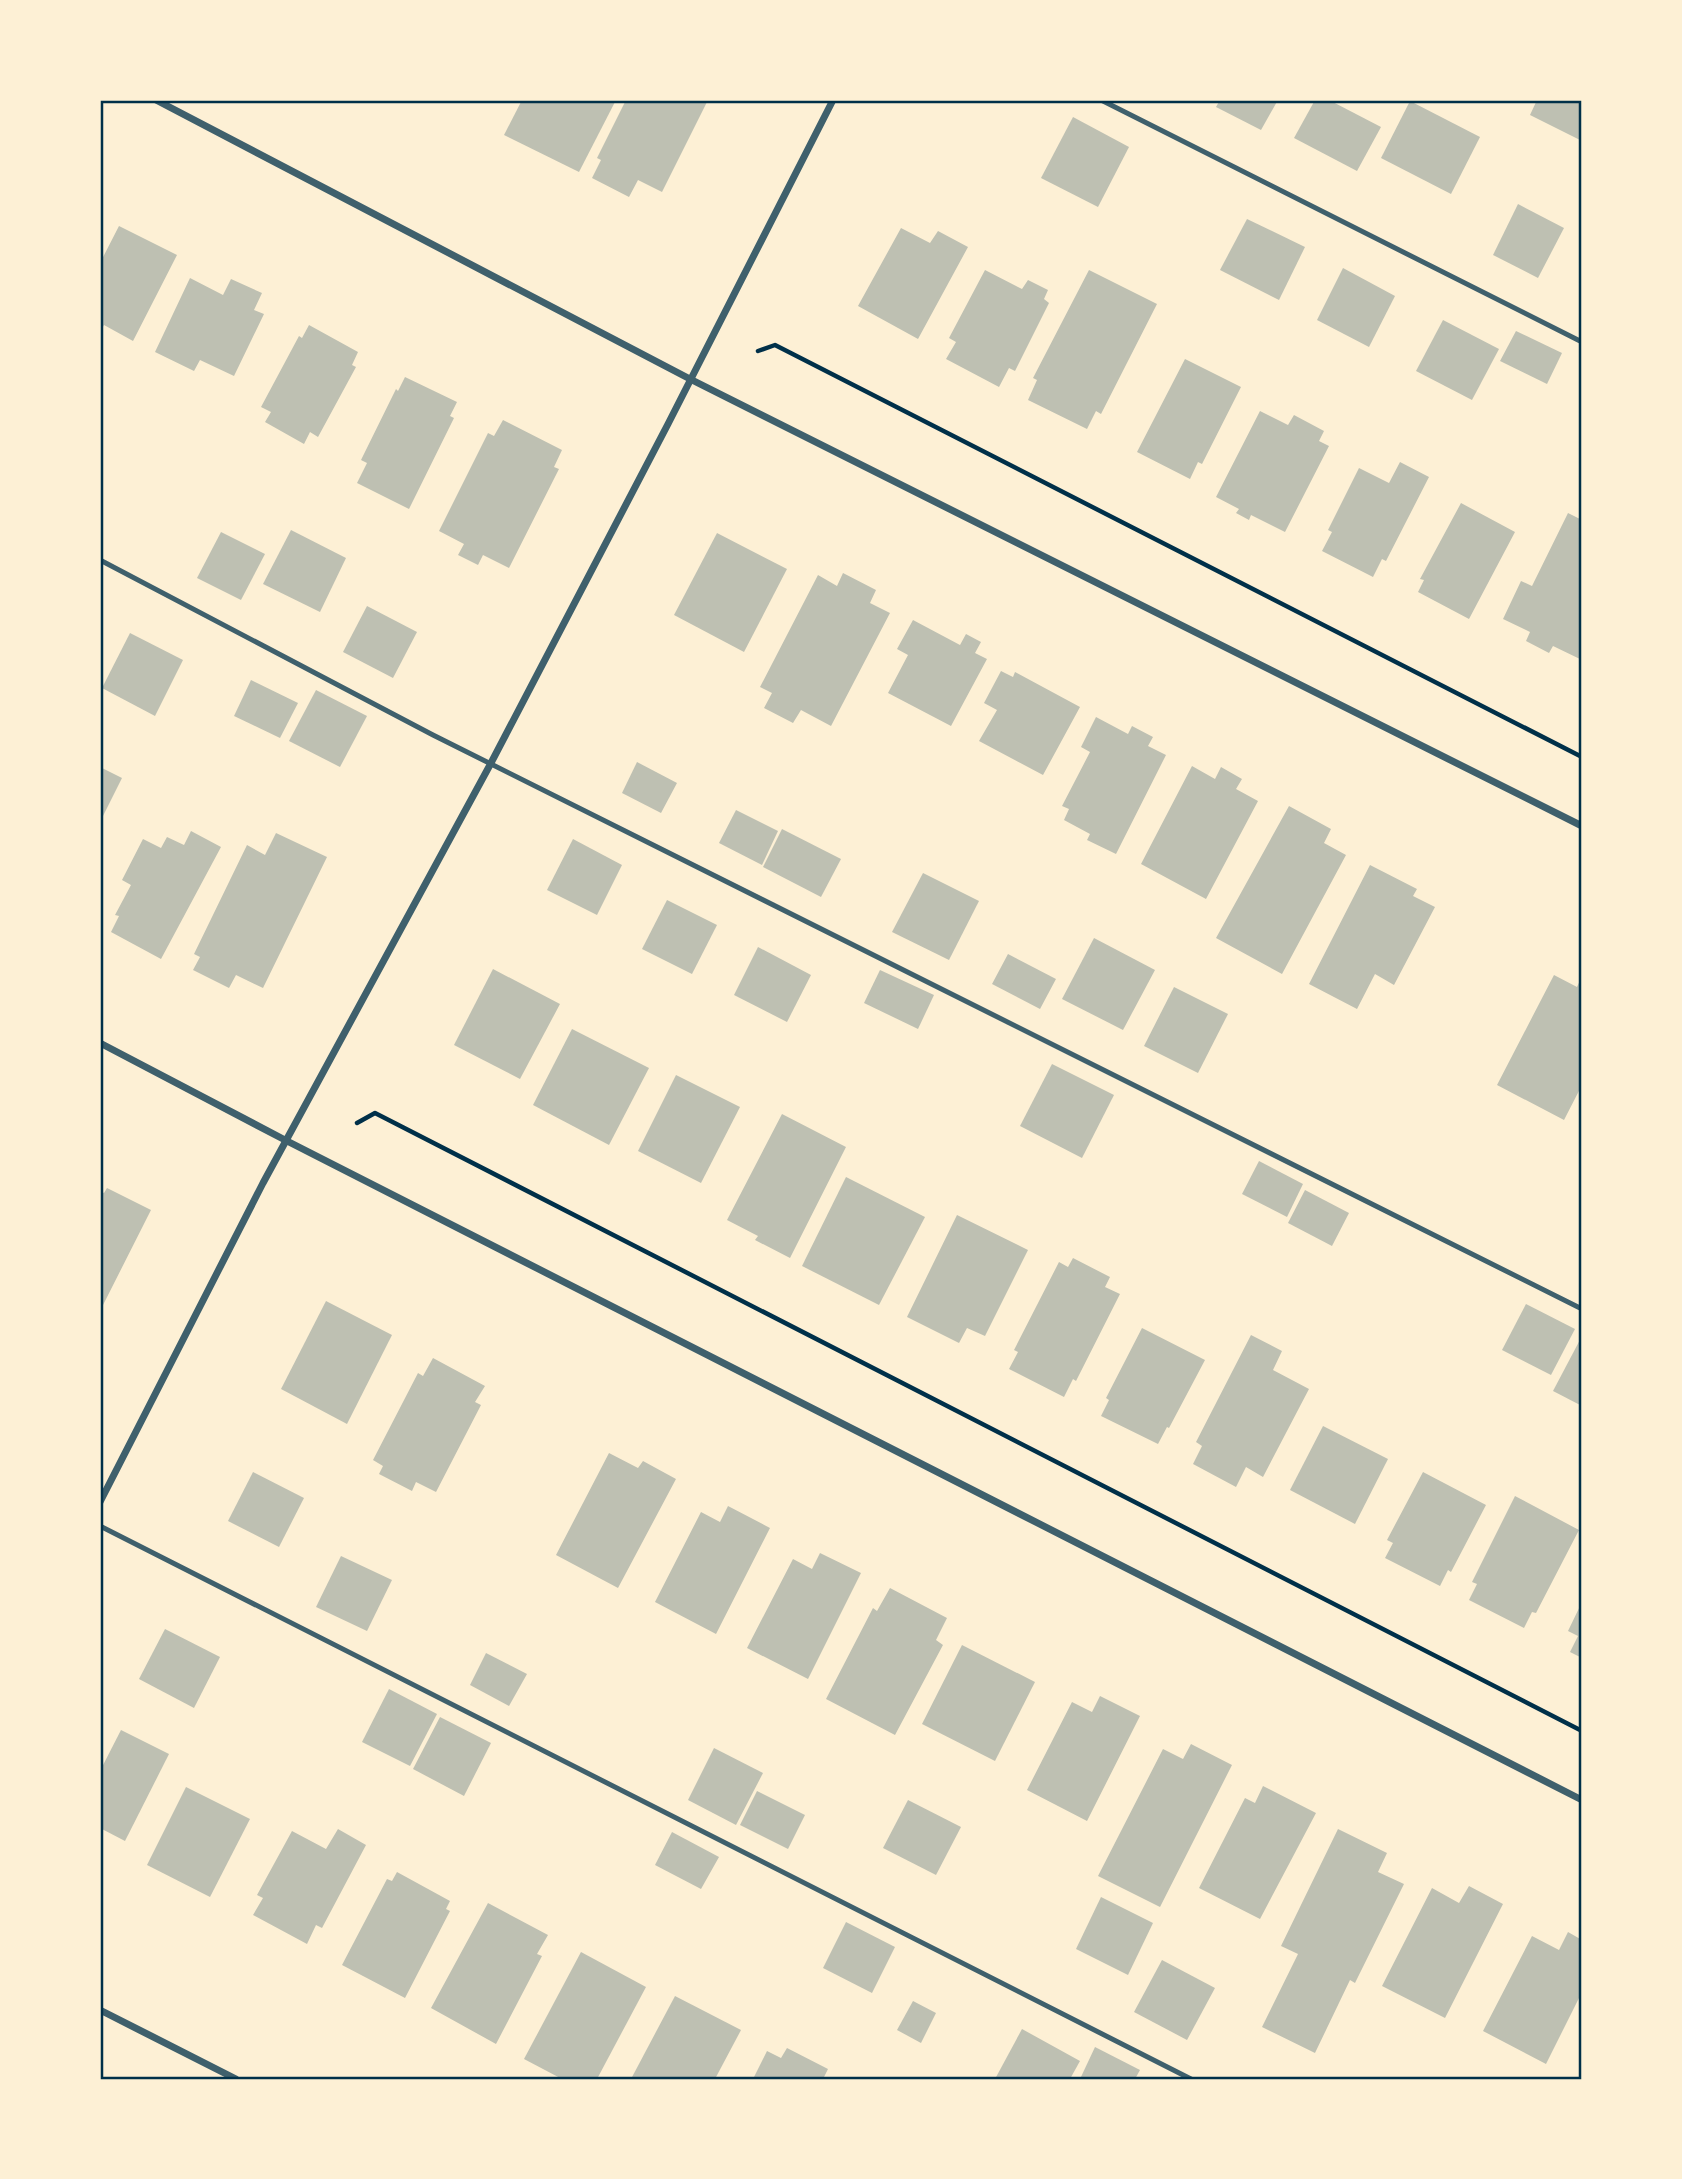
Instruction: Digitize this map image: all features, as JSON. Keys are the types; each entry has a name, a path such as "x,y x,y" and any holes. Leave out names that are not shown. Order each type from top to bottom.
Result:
{"street":[{"path":"156,100 690,379 1582,826"},
{"path":"100,1502 287,1141 491,763 833,100"},
{"path":"100,1043 287,1141 1582,1800"},
{"path":"100,2010 236,2079"}],"lane":[{"path":"1101,100 1582,342"},
{"path":"100,560 433,735 1582,1309"},
{"path":"100,1526 1191,2079"}],"path":[{"path":"758,351 775,345 1582,757"},
{"path":"356,1123 375,1112 1582,1731"}],"building":[{"path":"522,100 616,100 579,172 504,135"},
{"path":"626,100 708,100 662,192 638,180 629,197 592,178 601,160 597,158"},
{"path":"1220,100 1278,100 1261,130 1216,107"},
{"path":"1315,100 1329,100 1381,127 1357,171 1294,138"},
{"path":"1537,100 1582,100 1582,141 1530,115"},
{"path":"1410,101 1480,137 1451,194 1381,158"},
{"path":"1073,117 1129,147 1098,207 1041,178"},
{"path":"1518,204 1564,228 1538,278 1493,255"},
{"path":"1247,219 1305,247 1279,300 1220,270"},
{"path":"119,226 177,255 133,341 104,325 100,332 100,263"},
{"path":"901,228 930,243 938,231 968,247 918,339 858,306"},
{"path":"1343,268 1395,296 1369,347 1317,320"},
{"path":"985,270 1022,289 1028,280 1048,290 1044,299 1049,303 1015,371 1009,368 999,387 946,359 956,342 949,338"},
{"path":"1089,270 1157,304 1101,414 1096,411 1087,429 1028,400 1037,380 1033,378"},
{"path":"190,278 223,295 231,279 262,293 254,310 264,314 234,376 200,360 194,371 155,352"},
{"path":"1443,320 1499,349 1472,400 1416,371"},
{"path":"309,325 358,352 352,365 356,367 318,437 310,432 304,444 265,422 271,412 261,407 299,336 302,338"},
{"path":"1516,331 1562,353 1547,384 1500,361"},
{"path":"1185,359 1241,387 1202,464 1198,462 1190,479 1137,452"},
{"path":"405,377 457,402 450,416 454,418 409,509 357,483 367,463 361,460 396,389 398,391"},
{"path":"1260,411 1288,425 1294,415 1324,431 1319,441 1329,446 1285,532 1251,515 1249,520 1236,513 1239,509 1216,497"},
{"path":"503,420 562,450 554,467 559,469 509,568 483,555 478,565 458,555 464,544 439,531 488,433 494,436"},
{"path":"1400,462 1429,477 1386,561 1382,559 1373,577 1322,551 1332,532 1328,530 1359,468 1389,483"},
{"path":"1461,503 1515,532 1469,619 1418,592 1424,580 1420,579"},
{"path":"1568,513 1582,520 1582,660 1553,646 1549,653 1526,641 1530,632 1503,619 1521,581 1532,586"},
{"path":"291,530 346,558 320,612 263,584"},
{"path":"221,532 265,554 241,600 197,578"},
{"path":"717,533 787,569 744,652 674,615"},
{"path":"843,573 876,590 870,603 890,613 831,726 801,710 793,723 764,708 772,693 760,687 818,575 837,586"},
{"path":"367,606 417,632 393,678 343,652"},
{"path":"913,620 960,645 966,634 981,642 975,653 987,659 951,726 888,693 908,655 897,649"},
{"path":"130,633 183,660 155,716 102,688"},
{"path":"1001,671 1013,677 1015,672 1080,707 1043,775 979,741 997,710 984,703"},
{"path":"251,680 298,703 280,738 234,716"},
{"path":"316,690 367,716 340,767 289,741"},
{"path":"1096,717 1128,734 1132,726 1153,737 1148,746 1166,755 1116,854 1087,840 1090,834 1064,820 1069,809 1062,806 1090,752 1081,747"},
{"path":"637,762 677,783 661,813 622,793"},
{"path":"1192,766 1215,779 1221,767 1242,779 1236,789 1258,801 1206,899 1141,864"},
{"path":"100,767 122,778 100,822"},
{"path":"1289,806 1331,829 1324,843 1346,855 1282,974 1216,938"},
{"path":"736,810 778,831 762,865 719,843"},
{"path":"782,829 841,859 821,897 763,867"},
{"path":"191,831 221,847 161,959 111,932 119,916 115,915 131,885 122,880 143,839 161,848 167,837 184,845"},
{"path":"276,833 327,857 263,988 236,975 229,988 193,970 200,957 194,954 247,845 265,855"},
{"path":"573,839 622,865 597,915 547,890"},
{"path":"1370,865 1417,889 1413,896 1435,907 1394,985 1375,974 1357,1009 1309,984"},
{"path":"923,873 979,901 949,960 892,932"},
{"path":"667,900 717,925 692,974 642,949"},
{"path":"1094,938 1155,970 1123,1030 1062,999"},
{"path":"758,947 811,975 787,1022 734,995"},
{"path":"1008,954 1056,979 1040,1009 992,984"},
{"path":"493,969 560,1004 520,1079 454,1045"},
{"path":"880,970 934,995 918,1029 864,1003"},
{"path":"1554,975 1577,987 1582,976 1582,1085 1564,1120 1497,1085"},
{"path":"1174,987 1228,1014 1198,1073 1144,1046"},
{"path":"572,1029 649,1068 609,1145 533,1105"},
{"path":"1052,1064 1114,1095 1082,1158 1020,1126"},
{"path":"676,1075 740,1107 701,1183 638,1151"},
{"path":"782,1114 846,1147 790,1258 755,1240 758,1236 727,1220"},
{"path":"1259,1161 1303,1184 1287,1217 1242,1194"},
{"path":"846,1177 925,1217 879,1305 802,1266"},
{"path":"107,1188 151,1210 100,1311 100,1191 104,1193"},
{"path":"1305,1190 1349,1213 1332,1246 1288,1223"},
{"path":"957,1215 1028,1250 985,1336 967,1328 959,1343 907,1317"},
{"path":"1073,1258 1110,1277 1105,1287 1120,1294 1076,1381 1073,1379 1064,1397 1009,1369 1018,1352 1014,1350 1059,1262 1068,1267"},
{"path":"326,1301 392,1335 347,1424 281,1389"},
{"path":"1526,1304 1575,1329 1551,1375 1502,1350"},
{"path":"1142,1328 1205,1360 1158,1444 1101,1416 1109,1400 1106,1398"},
{"path":"1251,1335 1282,1351 1273,1370 1309,1389 1263,1477 1246,1467 1236,1487 1193,1464 1202,1446 1196,1442"},
{"path":"1582,1336 1582,1406 1553,1391"},
{"path":"433,1358 485,1386 475,1402 481,1405 436,1492 416,1482 412,1491 379,1474 383,1466 373,1460 418,1373 423,1376"},
{"path":"1323,1426 1388,1459 1355,1524 1290,1490"},
{"path":"609,1453 638,1468 643,1461 676,1479 618,1588 556,1555"},
{"path":"253,1472 304,1498 279,1547 228,1521"},
{"path":"1423,1472 1486,1505 1451,1572 1448,1570 1440,1586 1385,1558 1393,1543 1387,1540"},
{"path":"1515,1496 1579,1530 1536,1613 1532,1612 1524,1628 1469,1600 1477,1584 1472,1582"},
{"path":"728,1506 770,1528 716,1634 655,1602 701,1512 720,1522"},
{"path":"820,1553 861,1573 808,1679 747,1648 793,1559 812,1569"},
{"path":"341,1556 392,1580 367,1631 316,1607"},
{"path":"890,1588 947,1618 936,1640 943,1645 895,1735 826,1699 873,1608 877,1611"},
{"path":"1582,1602 1582,1658 1570,1652 1578,1636 1568,1631"},
{"path":"165,1629 220,1657 194,1708 139,1679"},
{"path":"962,1645 1035,1682 995,1761 922,1724"},
{"path":"486,1653 527,1674 509,1706 470,1685"},
{"path":"389,1689 437,1714 410,1766 362,1742"},
{"path":"1100,1696 1140,1716 1087,1821 1027,1790 1072,1702 1092,1712"},
{"path":"440,1717 491,1743 464,1796 413,1769"},
{"path":"121,1730 169,1754 125,1841 100,1828 100,1771"},
{"path":"1191,1744 1232,1765 1160,1907 1098,1876 1163,1749 1183,1759"},
{"path":"714,1748 763,1773 736,1825 688,1800"},
{"path":"1263,1786 1316,1813 1260,1919 1199,1888 1245,1798 1255,1803"},
{"path":"186,1787 250,1819 210,1897 147,1865"},
{"path":"757,1791 805,1815 788,1849 740,1825"},
{"path":"908,1800 961,1827 936,1875 883,1848"},
{"path":"338,1829 366,1845 322,1928 316,1925 307,1944 253,1915 263,1898 257,1895 292,1831 326,1849"},
{"path":"1338,1829 1387,1853 1378,1872 1404,1884 1355,1983 1350,1980 1315,2053 1262,2027 1298,1954 1281,1946"},
{"path":"672,1832 719,1857 701,1889 655,1865"},
{"path":"397,1872 450,1901 446,1909 450,1911 405,1998 342,1965 387,1879 392,1881"},
{"path":"1469,1886 1503,1904 1445,2018 1382,1986 1432,1888 1459,1903"},
{"path":"1101,1897 1153,1923 1128,1975 1076,1949"},
{"path":"488,1903 548,1935 537,1954 542,1956 496,2044 431,2008"},
{"path":"846,1922 895,1947 872,1993 823,1968"},
{"path":"1568,1932 1582,1940 1582,1992 1546,2064 1483,2031 1532,1936 1559,1950"},
{"path":"581,1952 646,1987 597,2079 562,2079 524,2059"},
{"path":"1162,1960 1215,1988 1187,2040 1134,2012"},
{"path":"675,1996 741,2030 715,2079 631,2079"},
{"path":"913,2001 936,2013 921,2043 897,2030"},
{"path":"1022,2029 1080,2061 1070,2079 995,2079"},
{"path":"1095,2047 1140,2070 1135,2079 1080,2079"},
{"path":"787,2048 828,2069 823,2079 753,2079 767,2051 781,2058"}]}
